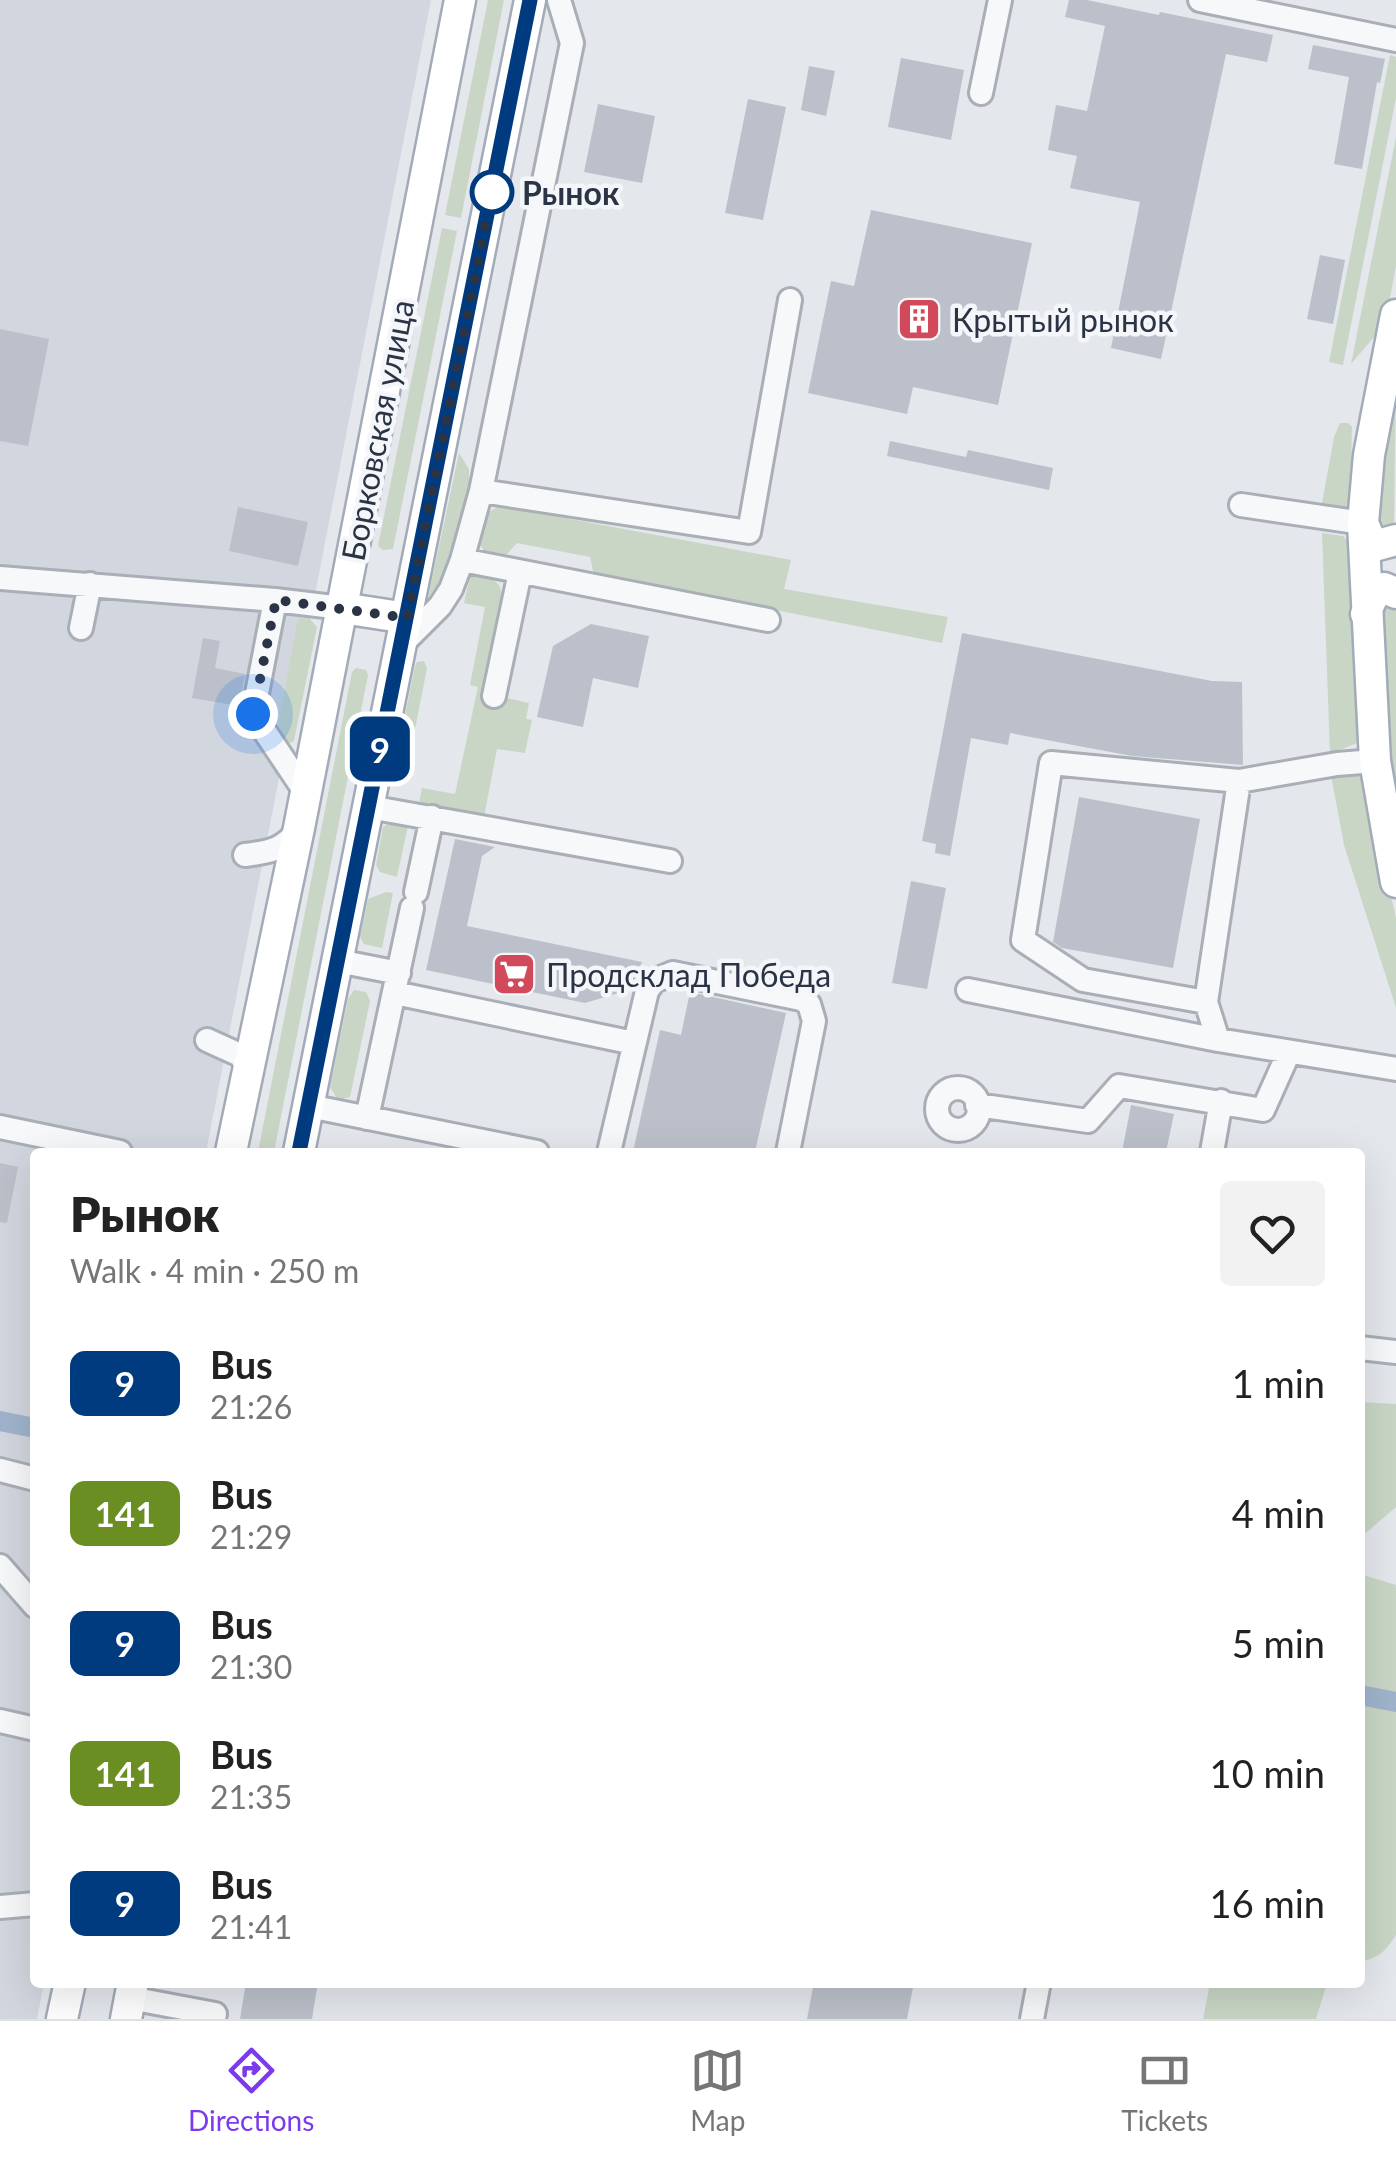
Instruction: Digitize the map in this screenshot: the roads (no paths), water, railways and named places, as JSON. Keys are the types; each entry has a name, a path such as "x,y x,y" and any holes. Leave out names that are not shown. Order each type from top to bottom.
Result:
{"main road":[{"name":"Борковская улица","path":"232,1148 287,889 460,0"},
{"name":"Борковская улица","path":"300,1148 530,0"},
{"path":"1396,315 1369,455 1363,523 1375,761 1396,882"},
{"path":"1363,523 1371,542 1378,545 1396,540"},
{"path":"1366,614 1377,591 1384,588 1396,593"},
{"path":"342,608 404,631"},
{"path":"62,2019 69,1988"}],"street":[{"path":"404,631 440,606 451,589 481,492 572,43 558,0"},
{"path":"981,94 1000,0"},
{"path":"1200,0 1396,40"},
{"path":"481,492 750,532 790,300"},
{"path":"1240,505 1363,523"},
{"path":"462,560 768,620"},
{"path":"494,696 520,572"},
{"path":"0,578 342,608"},
{"path":"81,628 90,584"},
{"path":"276,600 253,714 306,792"},
{"path":"1206,1002 1082,980 1023,940 1050,763 1240,781 1375,761"},
{"path":"1218,1040 1206,1002 1240,781"},
{"path":"369,806 670,861"},
{"path":"368,1118 432,818"},
{"path":"287,889 276,867 245,856 279,848 290,842 299,828"},
{"path":"338,961 397,983 634,1043"},
{"path":"610,1148 647,991 654,981 673,973 801,999 809,1004 814,1020 789,1148"},
{"path":"968,990 1218,1040 1396,1069"},
{"path":"248,1068 240,1055 208,1040 242,1036 256,1028"},
{"path":"977,1105 1088,1121 1119,1086 1263,1110 1289,1052"},
{"path":"1213,1148 1222,1101"},
{"path":"309,1106 517,1148"},
{"path":"0,1127 51,1145 81,1148"},
{"path":"1365,1349 1396,1352"},
{"path":"0,1566 30,1600"},
{"path":"0,1722 30,1727"},
{"path":"0,1907 30,1904"},
{"path":"1032,2019 1038,1988"},
{"path":"130,2000 215,2014"}],"waterway":[{"path":"0,1421 30,1427"},
{"path":"1365,1696 1396,1702"}],"place":[{"name":"Рынок","path":"492,192"},
{"name":"Крытый рынок","path":"919,319"},
{"name":"Продсклад Победа","path":"514,974"}]}
